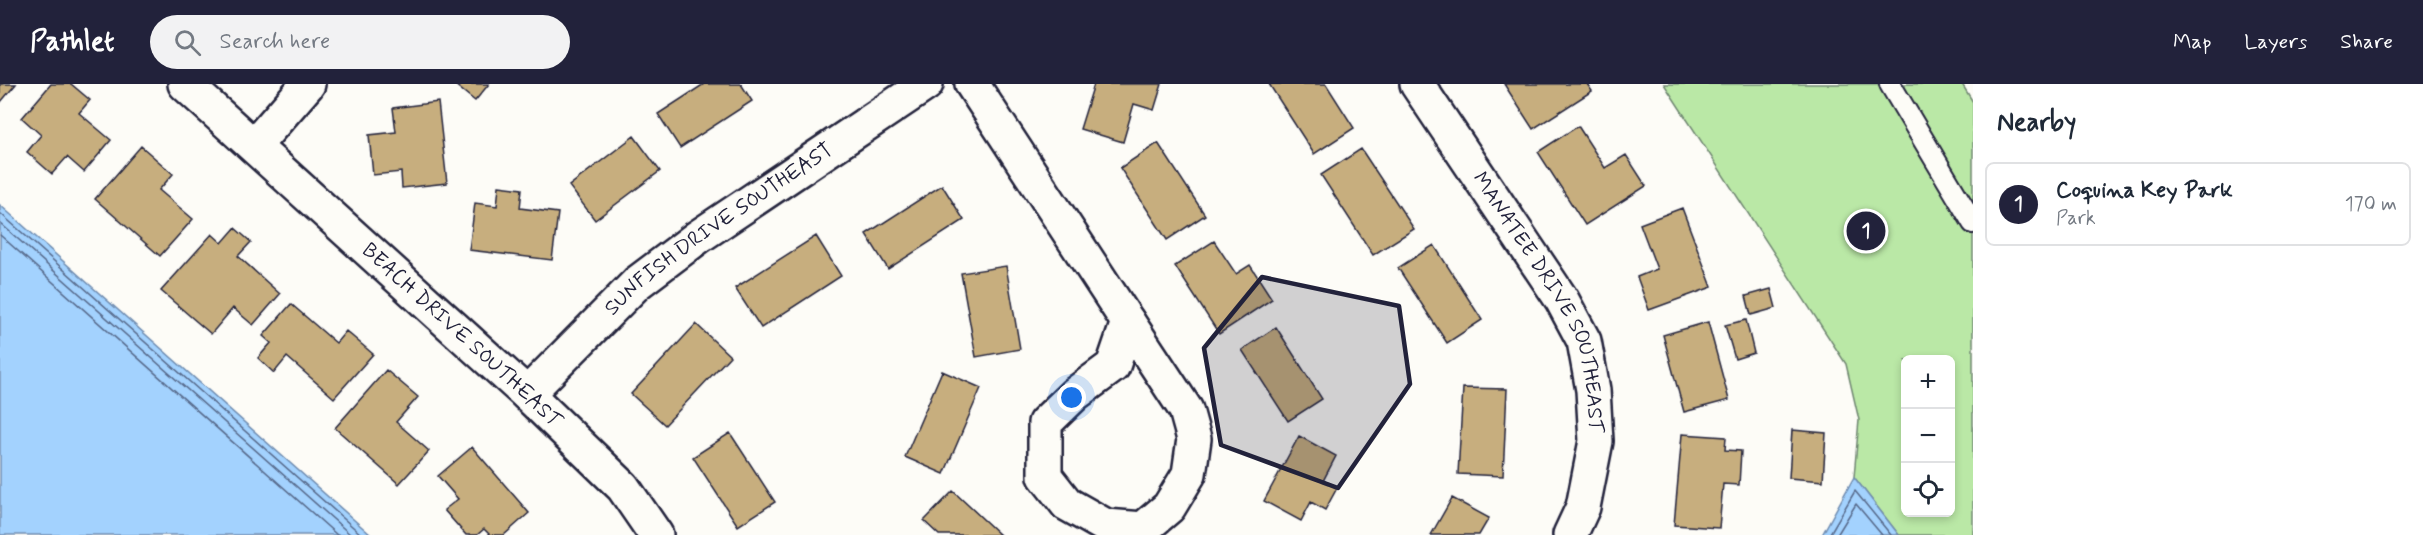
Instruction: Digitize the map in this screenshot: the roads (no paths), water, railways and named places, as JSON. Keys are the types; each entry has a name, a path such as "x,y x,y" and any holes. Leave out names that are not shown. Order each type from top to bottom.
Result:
{"street":[{"name":"BEACH DRIVE SOUTHEAST","path":"185,84 527,394 623,487 656,535"},
{"path":"254,146 308,84"},
{"name":"SUNFISH DRIVE SOUTHEAST","path":"527,394 637,283 698,237 926,84"},
{"path":"972,84 1186,410 1194,440 1188,474 1169,507 1143,529 1106,526 1067,504 1045,476 1045,423 1075,394 1113,366 1128,322"},
{"name":"MANATEE DRIVE SOUTHEAST","path":"1417,84 1562,300 1584,341 1593,390 1596,441 1582,507 1569,535"}],"lane":[{"path":"1890,84 1973,223"}],"water":[{"path":"0,205 371,535 0,535"},
{"path":"1854,477 1899,535 1822,535"}],"place":[{"name":"Coquina Key Park","path":"1866,231"}]}
